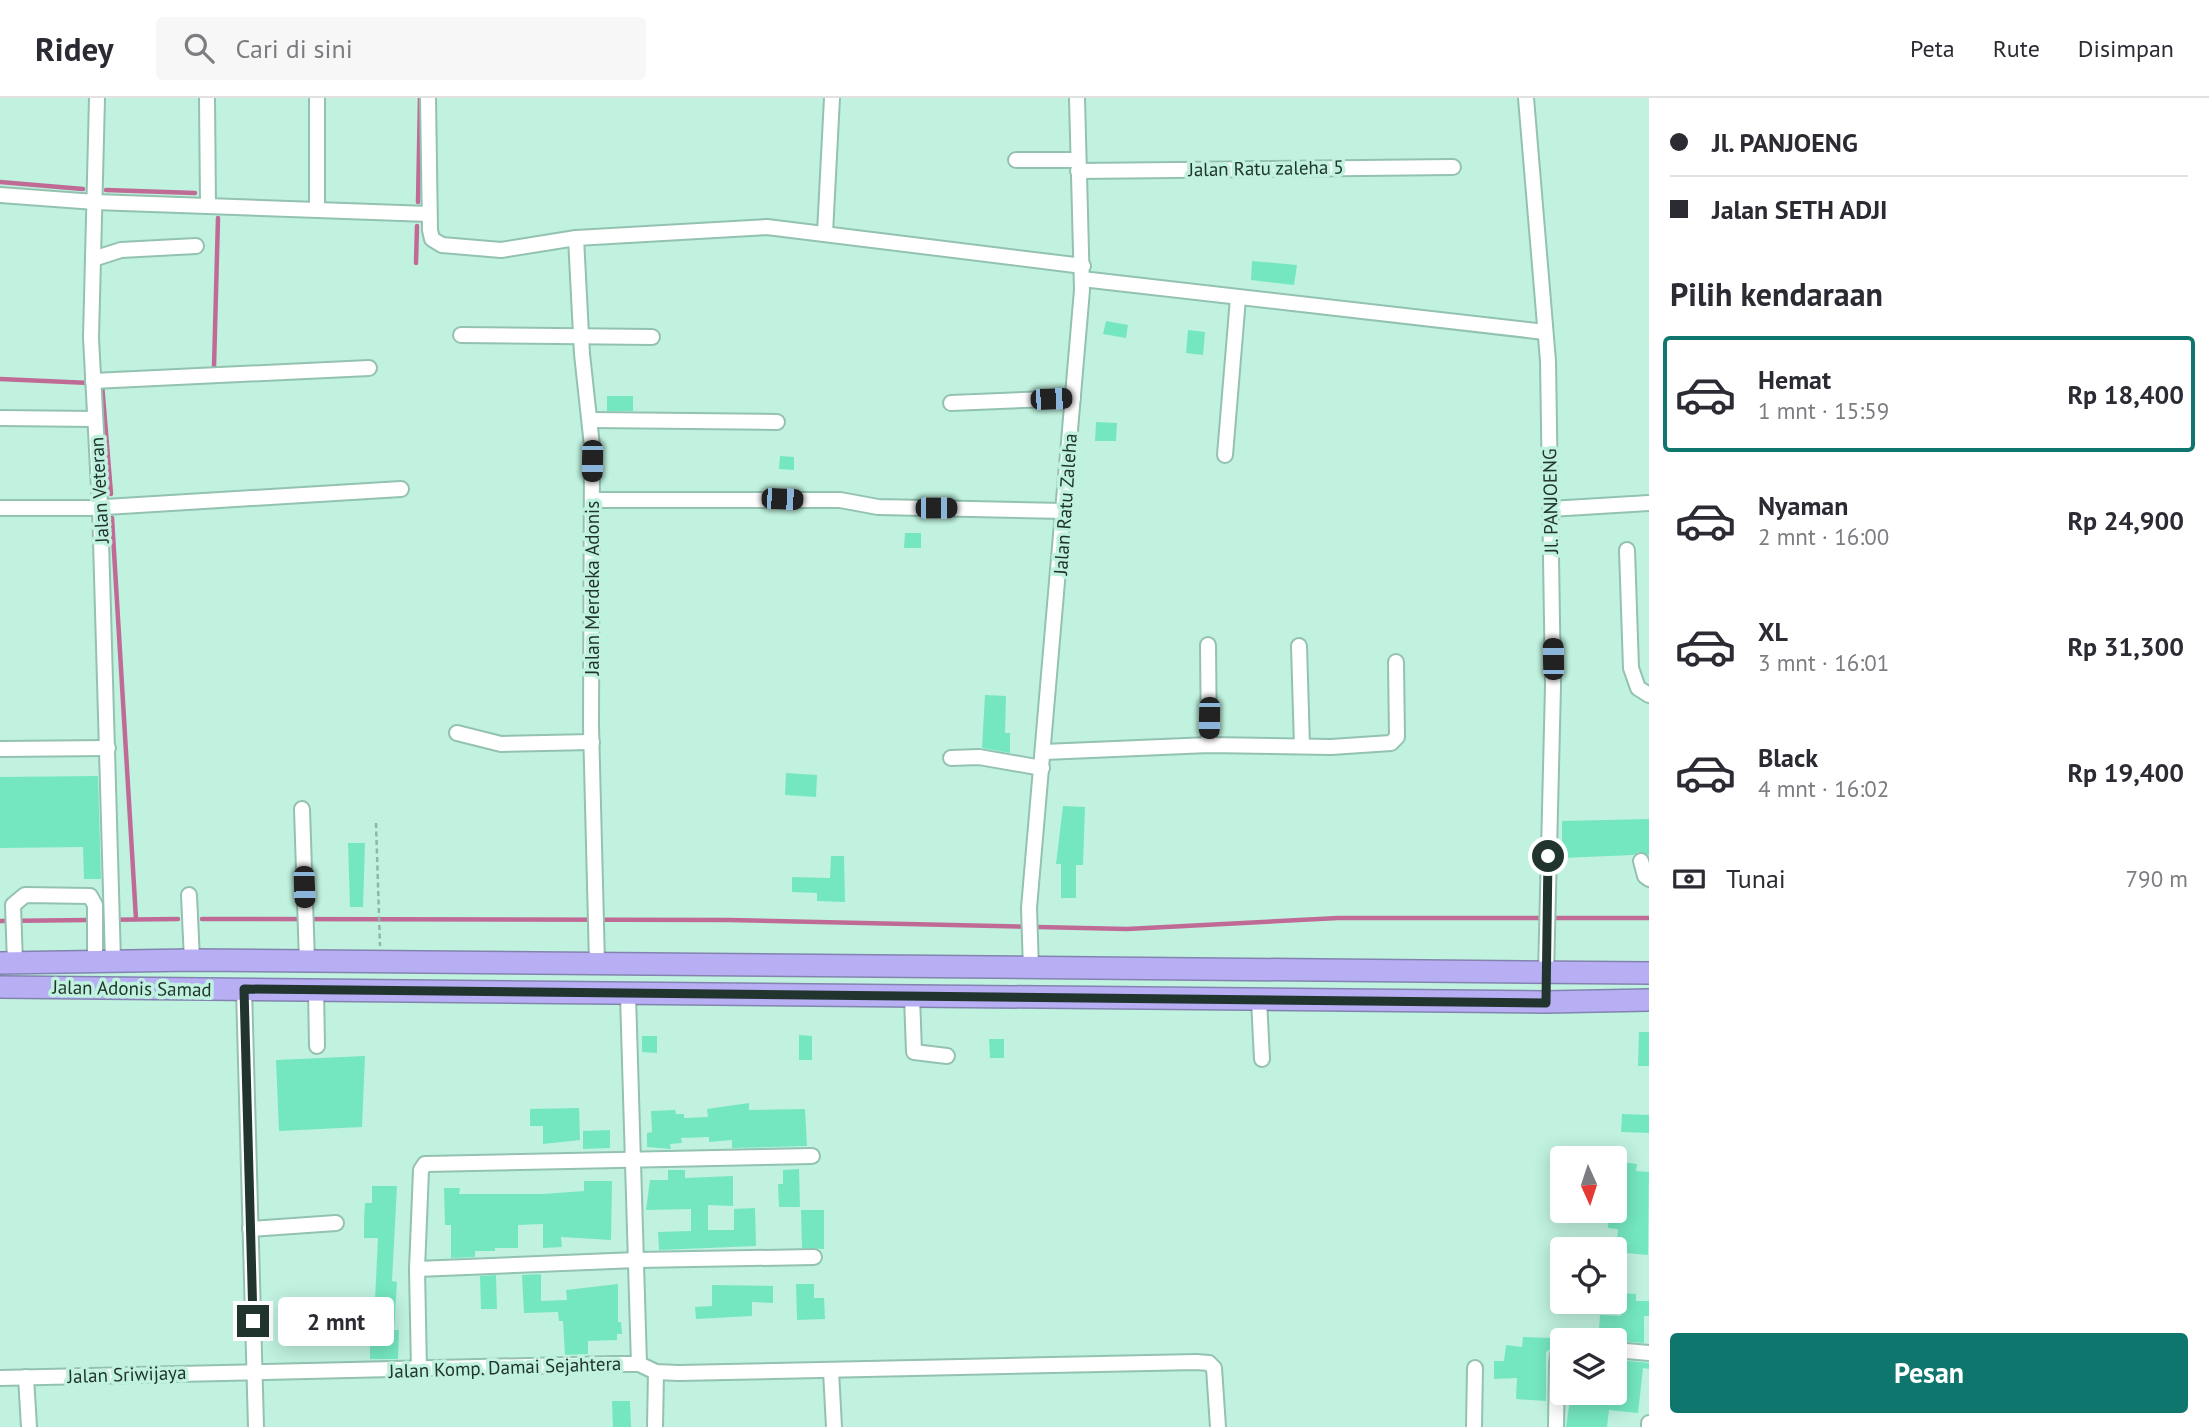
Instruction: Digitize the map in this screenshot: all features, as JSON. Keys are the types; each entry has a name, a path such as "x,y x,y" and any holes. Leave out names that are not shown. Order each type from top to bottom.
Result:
{"highway":[{"path":"9,987 7,963 104,961 1649,973"},
{"path":"473,963 474,991"},
{"path":"1546,974 1546,1003"},
{"name":"Jalan Adonis Samad","path":"9,987 1546,1003 1649,1000"}],"street":[{"name":"Jalan Veteran","path":"97,98 93,381 100,506 113,928 104,961"},
{"path":"207,98 208,205"},
{"path":"317,98 317,209"},
{"path":"428,98 429,214 432,239 442,245 501,250 576,238 767,227 825,233 1238,298 1545,332"},
{"path":"825,233 832,98"},
{"name":"Jalan Ratu Zaleha","path":"1031,969 1029,908 1082,272 1077,98"},
{"name":"Jl. PANJOENG","path":"1525,98 1545,332 1550,509 1553,686 1546,974"},
{"name":"Jalan Ratu zaleha 5","path":"1016,160 1078,165 1453,167"},
{"path":"0,195 95,202 429,214"},
{"name":"Jalan Merdeka Adonis","path":"576,238 581,337 591,420 592,742 597,963"},
{"path":"93,259 121,250 196,246"},
{"path":"1226,455 1238,298"},
{"path":"461,335 652,337"},
{"path":"93,381 369,368"},
{"path":"951,402 1073,398"},
{"path":"0,418 95,419"},
{"path":"591,420 777,422"},
{"path":"0,508 100,506 401,489"},
{"path":"592,500 840,500 878,507 1063,511"},
{"path":"1550,509 1649,503"},
{"path":"1627,550 1631,668 1638,688 1649,695"},
{"path":"1208,645 1209,746"},
{"path":"1299,646 1302,746"},
{"path":"1044,752 1391,743 1397,737 1398,725 1396,662"},
{"path":"457,733 501,744 592,742"},
{"path":"0,748 108,748"},
{"path":"951,758 979,757 1023,762 1042,768"},
{"path":"302,809 307,962"},
{"path":"1641,861 1645,876 1649,879"},
{"path":"7,963 13,934 13,905 21,896 37,895 86,895 95,905 96,932 104,961"},
{"path":"189,895 192,961"},
{"path":"244,989 256,1427"},
{"path":"316,989 317,1046"},
{"name":"Jalan Komp. Damai Sejahtera","path":"254,1371 639,1364 638,1259 628,995"},
{"path":"912,996 914,1052 947,1056"},
{"path":"1259,1000 1262,1059"},
{"path":"419,1370 417,1269 421,1170 425,1164 812,1156"},
{"path":"250,1229 336,1223"},
{"path":"417,1269 638,1259 814,1257"},
{"path":"1627,1351 1649,1353"},
{"path":"639,1364 656,1371 831,1371 1209,1363 1217,1375 1219,1427"},
{"path":"1474,1427 1475,1368"},
{"name":"Jalan Sriwijaya","path":"0,1378 254,1371"},
{"path":"655,1427 656,1371"},
{"path":"831,1371 834,1427"},
{"path":"26,1377 29,1427"},
{"path":"1556,1405 1556,1427"}],"path":[{"path":"376,823 380,941"}],"building":[{"path":"1252,261 1297,265 1294,285 1251,280"},
{"path":"1106,321 1128,325 1126,338 1103,334"},
{"path":"1188,330 1205,332 1203,355 1186,353"},
{"path":"607,396 633,396 633,411 607,411"},
{"path":"1096,422 1117,423 1116,441 1095,441"},
{"path":"780,456 794,457 794,470 779,469"},
{"path":"905,533 921,533 921,548 904,548"},
{"path":"985,695 1006,696 1005,733 1010,733 1010,753 982,748"},
{"path":"786,773 817,775 816,797 785,795"},
{"path":"98,776 101,879 84,879 83,847 0,848 0,777"},
{"path":"1063,806 1085,807 1083,865 1076,865 1076,898 1061,898 1061,864 1056,864"},
{"path":"1649,819 1649,855 1639,852 1633,855 1562,858 1562,821"},
{"path":"348,843 365,843 363,907 350,907"},
{"path":"831,856 844,856 845,902 817,901 817,893 792,892 792,877 830,878"},
{"path":"1639,1032 1649,1032 1649,1066 1638,1066"},
{"path":"799,1035 812,1036 812,1060 799,1060"},
{"path":"642,1036 657,1036 657,1053 642,1052"},
{"path":"989,1039 1004,1039 1004,1058 990,1058"},
{"path":"365,1056 362,1127 279,1131 276,1060"},
{"path":"749,1103 749,1110 805,1109 807,1146 732,1148 732,1140 709,1142 709,1137 681,1138 682,1143 670,1144 671,1149 647,1147 647,1133 652,1132 651,1111 675,1110 676,1114 684,1114 684,1118 708,1117 707,1109"},
{"path":"579,1108 580,1140 543,1144 543,1126 530,1126 530,1109"},
{"path":"1622,1114 1649,1115 1649,1133 1621,1132"},
{"path":"610,1130 610,1148 583,1149 583,1131"},
{"path":"1628,1163 1637,1164 1636,1171 1649,1172 1648,1255 1627,1253 1627,1237 1617,1237 1618,1229 1608,1228 1608,1223 1628,1223"},
{"path":"799,1169 800,1207 779,1207 778,1184 783,1184 783,1170"},
{"path":"668,1170 685,1170 685,1178 733,1176 733,1206 708,1205 708,1230 734,1230 734,1209 755,1208 756,1246 659,1250 658,1232 691,1231 691,1209 646,1210 650,1180 668,1180"},
{"path":"584,1181 612,1181 611,1240 561,1237 562,1247 543,1248 543,1224 518,1225 518,1248 495,1248 495,1251 475,1251 475,1257 451,1258 451,1225 445,1225 444,1188 460,1188 459,1194 543,1194 584,1191"},
{"path":"372,1186 397,1186 392,1281 397,1282 394,1330 399,1330 398,1359 370,1359 378,1238 364,1238 364,1220 365,1203 372,1203"},
{"path":"801,1210 824,1210 824,1249 802,1248"},
{"path":"541,1274 541,1301 567,1300 566,1290 618,1284 618,1322 621,1322 622,1334 617,1334 617,1340 588,1341 588,1354 565,1355 563,1321 559,1321 558,1312 524,1313 522,1275"},
{"path":"496,1275 497,1309 481,1309 480,1276"},
{"path":"796,1284 814,1284 814,1298 824,1298 825,1319 797,1320"},
{"path":"712,1285 773,1286 773,1303 752,1302 752,1316 696,1319 695,1307 712,1306"},
{"path":"1627,1293 1636,1294 1636,1301 1649,1301 1649,1316 1644,1316 1644,1343 1627,1342 1627,1328 1599,1328 1600,1315 1627,1314"},
{"path":"1523,1337 1550,1338 1550,1349 1546,1352 1546,1401 1516,1399 1517,1378 1494,1379 1494,1361 1504,1361 1506,1345 1522,1347"},
{"path":"1627,1361 1649,1363 1649,1369 1643,1368 1638,1413 1609,1410 1607,1427 1566,1427 1569,1405 1627,1405"},
{"path":"612,1401 630,1401 631,1427 613,1427"}],"waterway":[{"path":"418,202 420,98"},
{"path":"0,182 83,189"},
{"path":"106,190 195,193"},
{"path":"214,367 218,218"},
{"path":"416,263 417,226"},
{"path":"0,379 90,383"},
{"path":"102,384 111,494"},
{"path":"112,518 136,919"},
{"path":"202,919 729,920 1127,929 1338,918 1649,918"},
{"path":"0,921 178,919"}],"route":[{"path":"253,1321 244,989 1546,1003 1548,856"}]}
